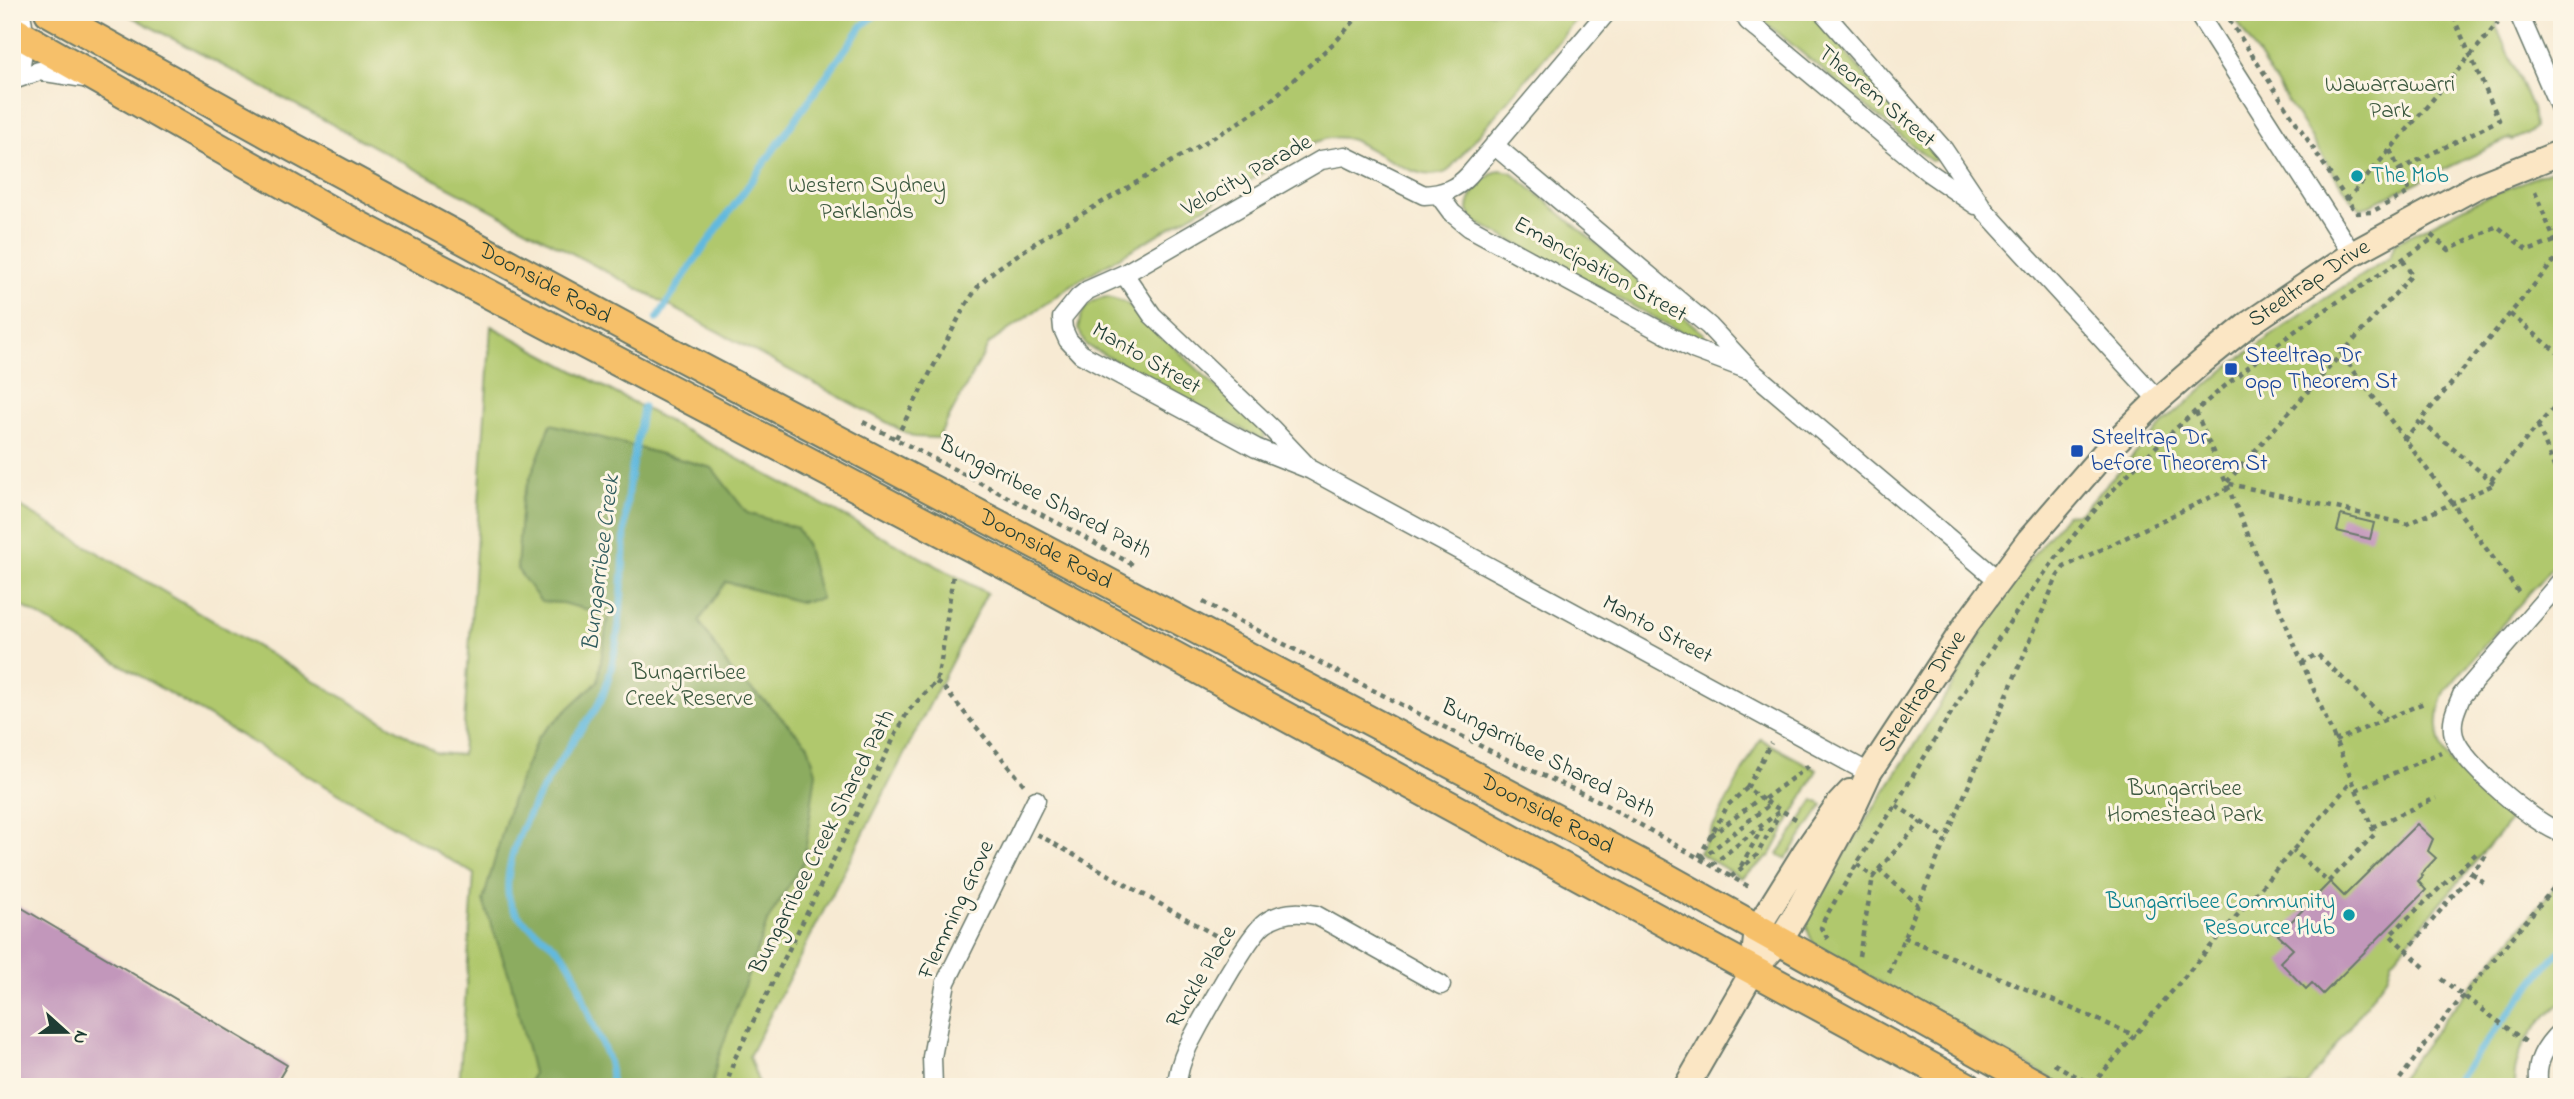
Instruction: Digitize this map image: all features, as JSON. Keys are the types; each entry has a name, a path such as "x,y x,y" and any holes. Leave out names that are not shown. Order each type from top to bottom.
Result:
{"main road":[{"name":"Doonside Road","path":"49,12 652,341 1658,873 2040,1087"},
{"name":"Doonside Road","path":"19,26 101,81 328,210 1034,580 1968,1087"}],"street":[{"path":"1438,194 1462,183 1607,12"},
{"name":"Theorem Street","path":"1743,12 1748,21 1928,172 1985,211"},
{"name":"Theorem Street","path":"1823,12 1944,150 1985,211 2158,400"},
{"path":"2197,12 2352,254"},
{"path":"2518,12 2562,113"},
{"path":"14,80 22,62 19,26"},
{"path":"14,80 39,71 101,81"},
{"name":"Emancipation Street","path":"1494,145 1709,326 1750,370 1998,580"},
{"name":"Steeltrap Drive","path":"1686,1087 1754,969 1768,936 1850,814 1869,773 1968,622 2066,495 2158,400 2250,323 2352,254 2477,186 2562,152"},
{"name":"Velocity Parade","path":"1124,274 1321,160 1334,156 1355,160 1410,190 1424,195 1438,194"},
{"name":"Emancipation Street","path":"1438,194 1452,213 1469,227 1695,350 1750,370"},
{"name":"Manto Street","path":"1311,470 1271,428 1152,316 1124,274 1088,290 1062,318 1068,340 1081,354 1256,448 1311,470 1869,773"},
{"path":"2562,580 2462,695 2452,725 2457,744 2468,761 2539,823 2562,833"},
{"name":"Flemming Grove","path":"933,1087 932,1057 946,982 1036,800"},
{"name":"Ruckle Place","path":"1177,1087 1187,1047 1243,951 1265,923 1286,913 1317,915 1441,985"},
{"path":"2539,1087 2537,1077 2542,1054 2562,1030"}],"path":[{"name":"Bungarribee Shared Path","path":"1134,566 1075,532 895,438 965,306 979,285 995,270 1074,219 1268,103 1338,39 1362,12"},
{"path":"2224,12 2357,213 2364,214 2410,192 2390,150"},
{"path":"2399,170 2499,120 2451,12"},
{"path":"2347,200 2498,23"},
{"path":"2404,440 2561,257 2535,192"},
{"path":"1821,928 1857,863 2024,600 2054,559 2133,469 2196,412 2291,334 2433,239 2449,250 2497,226 2528,251 2555,241"},
{"path":"2226,482 2412,275 2403,260"},
{"path":"2510,314 2562,356"},
{"path":"2342,355 2519,594"},
{"path":"2491,480 2562,398"},
{"path":"2196,412 2375,835 2328,882 2294,850"},
{"path":"2226,482 2407,524 2495,484 2420,421"},
{"path":"2538,426 2562,485"},
{"path":"2555,469 2562,466"},
{"path":"1889,973 2057,577 2064,567 2228,489"},
{"path":"2054,559 2064,567"},
{"path":"953,575 942,661 936,682 944,688 1036,800"},
{"name":"Bungarribee Shared Path","path":"1194,597 1504,758 1597,800 1751,888"},
{"path":"2301,663 2317,654 2386,719"},
{"name":"Bungarribee Creek Shared Path","path":"726,1087 733,1060 895,736 908,711 936,682"},
{"path":"2335,741 2426,702"},
{"path":"1700,858 1728,805 1747,789 1771,743"},
{"path":"2356,790 2457,744"},
{"path":"1709,838 1811,764"},
{"path":"2094,1086 2352,781"},
{"path":"1747,789 1796,818"},
{"path":"2372,827 2436,797"},
{"path":"1700,858 1770,804"},
{"path":"1896,805 1946,839"},
{"path":"1712,865 1781,810"},
{"path":"1731,877 1757,855 1781,810"},
{"path":"1859,956 1873,877 1921,822"},
{"path":"1739,870 1764,824"},
{"path":"1023,826 1243,951"},
{"path":"2424,967 2389,935 2479,851"},
{"path":"2406,952 2489,852"},
{"path":"1857,863 1873,877"},
{"path":"1879,869 1918,905"},
{"path":"2472,873 2486,885"},
{"path":"2394,1087 2463,996 2562,877"},
{"path":"1904,937 2136,1035"},
{"path":"2441,979 2526,1042"}],"green space":[{"name":"Western Sydney Parklands","path":"123,12 1583,12 1448,171 1426,174 1413,171 1353,140 1334,138 1316,142 1073,284 989,344 938,438 914,437"},
{"path":"1753,12 1810,12 1937,156 1936,160 1931,161"},
{"name":"Wawarrawarri Park","path":"2231,12 2493,12 2498,23 2496,26 2532,108 2534,127 2529,133 2512,140 2510,138 2361,209 2337,179"},
{"path":"1500,170 1511,172 1704,334 1704,341 1698,341 1476,222 1468,211 1474,192 1483,181"},
{"name":"Bungarribee Homestead Park","path":"2552,170 2562,172 2562,555 2446,690 2439,712 2438,732 2443,749 2452,764 2464,779 2511,819 2392,961 2388,975 2305,1087 2066,1087 1815,946 1807,928 1809,910 1955,681 2013,581 2066,514 2080,513 2163,424 2228,367 2304,312 2390,257 2395,243 2475,202"},
{"path":"1108,297 1133,308 1263,431 1265,437 1262,440 1086,345 1078,328 1081,316 1091,303"},
{"name":"Bungarribee Creek Reserve","path":"491,326 987,593 749,1056 760,1087 459,1087 474,874 12,600 12,502 437,753 462,755"},
{"path":"551,424 712,468 747,513 797,528 806,544 821,599 800,602 726,582 699,621 733,674 767,703 808,745 816,772 804,861 768,920 717,1061 712,1087 528,1087 533,1073 510,978 483,901 511,802 538,737 598,681 608,615 562,603 541,602 517,569 522,499"},
{"path":"1760,739 1817,770 1770,856 1741,878 1699,853"},
{"path":"1814,800 1823,805 1786,859 1778,854"},
{"path":"2562,878 2562,1002 2542,1020 2527,1039 2517,1061 2514,1087 2394,1087 2445,1018"}],"building":[{"path":"2341,515 2374,523 2370,539 2337,531"},
{"name":"Bungarribee Community Resource Hub","path":"2417,824 2433,839 2428,851 2436,858 2418,881 2426,890 2323,994 2312,983 2306,989 2280,962 2293,949 2278,935 2330,882 2344,896"},
{"path":"12,902 287,1065 274,1087 12,1087"}],"waterway":[{"name":"Bungarribee Creek","path":"657,319 690,267 862,26 879,12"},
{"name":"Bungarribee Creek","path":"611,1087 608,1061 573,970 563,954 515,912 508,893 513,852 521,831 554,770 598,705 610,671 619,623 628,489 643,407"},
{"path":"2451,1087 2562,949"}],"place":[{"name":"The Mob","path":"2357,176"},
{"name":"Steeltrap Dr opp Theorem St","path":"2231,369"},
{"name":"Steeltrap Dr before Theorem St","path":"2077,451"},
{"name":"Bungarribee Community Resource Hub","path":"2349,915"}]}
